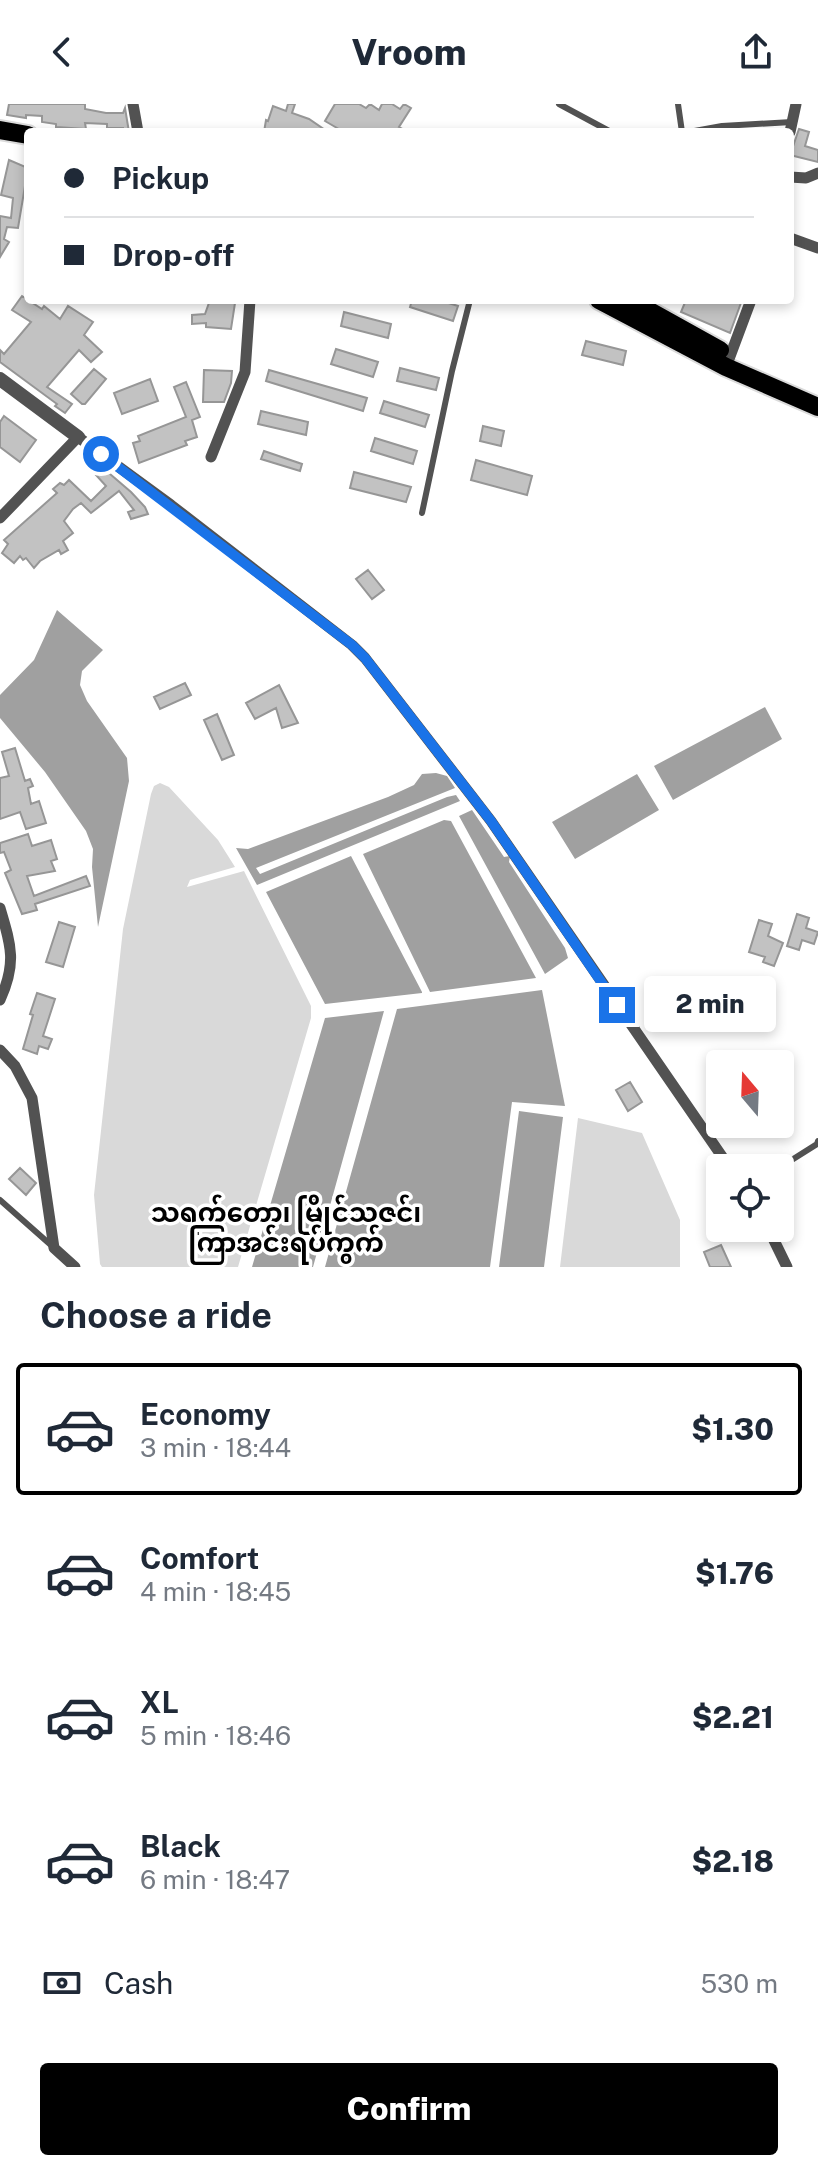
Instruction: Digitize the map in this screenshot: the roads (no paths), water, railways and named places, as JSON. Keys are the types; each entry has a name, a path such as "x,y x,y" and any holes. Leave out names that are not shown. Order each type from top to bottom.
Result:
{"main road":[{"path":"0,130 24,134"},
{"path":"0,141 24,144"},
{"path":"607,304 818,407"},
{"path":"636,304 729,362 818,394"}],"street":[{"path":"133,104 137,128"},
{"path":"791,127 796,104"},
{"path":"794,177 806,178 818,173"},
{"path":"794,239 818,248"},
{"path":"211,457 245,372 250,304"},
{"path":"729,362 750,304"},
{"path":"0,379 171,505 365,658 491,821 720,1154"},
{"path":"0,518 78,437"},
{"path":"0,908 12,953 12,968 0,1000"},
{"path":"0,1050 15,1066 32,1098 54,1248 75,1267"},
{"path":"775,1242 787,1267"}],"lane":[{"path":"559,104 604,128"},
{"path":"678,104 681,128"},
{"path":"711,128 791,127"},
{"path":"422,513 469,304"},
{"path":"794,1158 818,1143"},
{"path":"0,1200 54,1248"}],"district":[{"name":"သရက်တော၊ မြိုင်သဇင်၊ ကြာအင်းရပ်ကွက်","path":"286,1227"}]}
